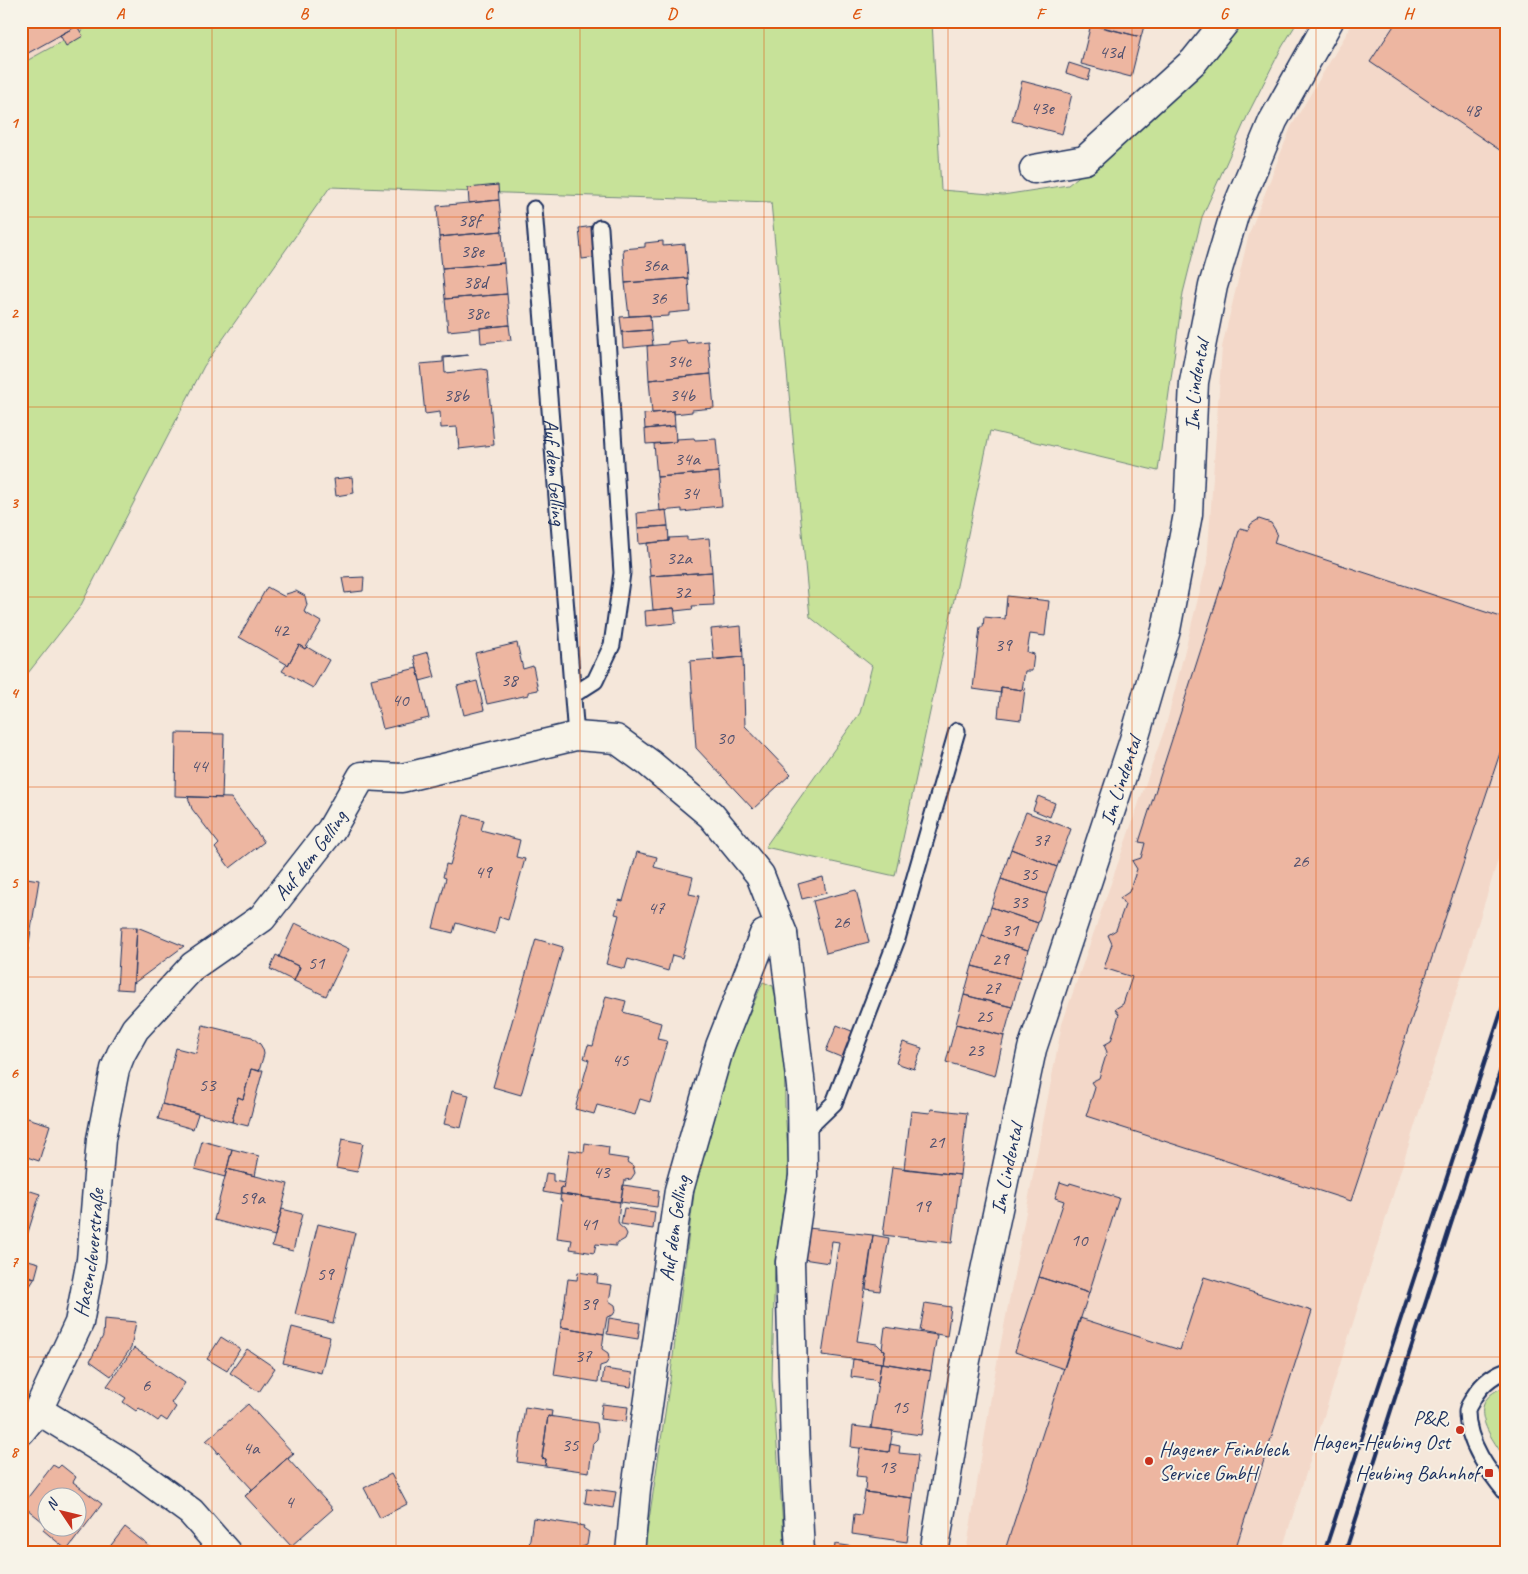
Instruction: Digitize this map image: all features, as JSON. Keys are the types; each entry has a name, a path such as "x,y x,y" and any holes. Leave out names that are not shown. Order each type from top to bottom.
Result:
{"street":[{"path":"1034,169 1085,160 1194,60 1226,21"},
{"name":"Im Lindental","path":"934,1553 966,1360 1032,1049 1133,743 1166,630 1188,514 1194,382 1213,286 1235,212 1273,121 1329,21"},
{"name":"Auf dem Gelling","path":"111,1088 121,1054 135,1029 193,966 262,918 331,830 362,776 402,778 576,736 616,739 649,763 711,815 760,875 783,934 802,1095 803,1176 790,1262 794,1440 800,1553"},
{"name":"Auf dem Gelling","path":"630,1553 636,1489 679,1190 720,1046 764,934 783,934"},
{"name":"Hasencleverstraße","path":"21,1431 38,1410 79,1323 91,1260 101,1139 111,1088"},
{"path":"38,1410 128,1465 191,1512 227,1553"}],"lane":[{"name":"Auf dem Gelling","path":"534,209 576,736"},
{"path":"573,695 595,681 612,645 622,572 600,228"},
{"path":"803,1133 834,1103 897,939 957,731"},
{"path":"1507,1370 1497,1373 1477,1389 1466,1411 1471,1437 1489,1473 1507,1494"}],"shaded area":[{"path":"21,21 99,21 21,64"},
{"path":"1354,21 1507,21 1507,831 1281,1553 966,1553 993,1384 1062,1024 1166,725 1207,563 1222,347 1249,234 1291,127"}],"green space":[{"path":"99,21 932,21 941,190 1003,195 1068,185 1121,143 1239,21 1298,21 1282,47 1250,110 1202,217 1183,293 1158,471 990,431 895,876 765,847 860,713 872,666 810,617 771,202 330,187 204,366 80,607 21,682 21,64"},
{"path":"763,982 773,986 784,1036 785,1106 789,1169 775,1260 772,1379 785,1553 644,1553 670,1380 695,1186 707,1125 723,1074"},
{"path":"1507,1386 1507,1461 1488,1430 1483,1410 1486,1401 1493,1393"}],"building":[{"path":"21,21 81,21 82,23 21,57"},
{"path":"1097,21 1145,22 1141,37 1096,26"},
{"path":"1397,21 1507,21 1507,155 1370,62"},
{"path":"1091,24 1141,37 1131,77 1081,64"},
{"path":"77,26 83,36 66,46 60,35"},
{"path":"1069,63 1091,70 1088,80 1066,73"},
{"path":"1022,81 1072,94 1062,134 1012,121"},
{"path":"498,185 499,200 469,203 468,188"},
{"path":"499,200 502,231 439,237 437,206"},
{"path":"594,226 597,257 582,259 579,228"},
{"path":"502,231 504,263 442,268 439,237"},
{"path":"663,241 663,246 685,244 688,278 625,283 623,249 645,247 645,243"},
{"path":"504,263 507,294 445,299 442,268"},
{"path":"688,278 690,311 669,313 669,316 629,316 625,283"},
{"path":"507,294 510,325 448,331 445,299"},
{"path":"650,315 651,330 622,332 620,317"},
{"path":"509,325 511,340 481,343 480,328"},
{"path":"651,330 653,345 623,348 622,332"},
{"path":"686,340 687,343 708,341 711,374 649,380 647,346"},
{"path":"469,355 444,358 445,373 487,370 494,445 459,449 457,427 441,428 440,412 425,414 420,364 443,362 443,357"},
{"path":"711,374 714,408 674,414 674,411 652,413 649,380"},
{"path":"674,411 675,426 645,429 644,414"},
{"path":"675,426 676,442 646,444 645,429"},
{"path":"694,438 695,440 716,439 719,472 657,477 654,444 676,442 676,439"},
{"path":"719,472 722,506 682,512 682,509 660,511 657,477"},
{"path":"352,477 354,493 336,496 334,479"},
{"path":"666,510 668,526 638,528 637,513"},
{"path":"1259,519 1271,523 1277,533 1274,543 1507,619 1507,732 1351,1201 1086,1116 1095,1088 1091,1082 1099,1078 1107,1052 1104,1045 1111,1041 1119,1014 1115,1009 1123,1004 1132,977 1104,968 1112,944 1108,935 1116,930 1125,905 1120,898 1129,892 1137,869 1132,861 1141,858 1145,843 1139,842 1240,528 1248,530 1251,524"},
{"path":"668,526 669,541 639,544 638,528"},
{"path":"687,537 687,540 709,538 712,572 650,576 647,543 669,541 669,538"},
{"path":"712,572 714,605 692,606 693,609 675,611 674,608 653,610 650,576"},
{"path":"364,577 363,591 345,593 342,578"},
{"path":"267,587 285,597 286,594 296,591 305,596 307,605 304,612 321,622 305,649 299,645 288,665 239,637"},
{"path":"1007,596 1049,601 1045,636 1030,634 1027,652 1034,654 1032,671 1025,671 1022,690 1001,687 1001,693 973,689 980,627 983,627 984,617 1005,619"},
{"path":"674,608 676,623 646,626 645,611"},
{"path":"741,626 743,657 714,660 711,629"},
{"path":"517,643 523,669 533,666 538,690 528,692 528,695 487,704 475,653"},
{"path":"299,645 305,649 307,647 329,660 313,688 282,671 288,665"},
{"path":"428,652 435,677 420,681 414,656"},
{"path":"743,657 745,726 791,774 753,809 696,748 690,661"},
{"path":"417,668 429,718 383,729 371,679"},
{"path":"477,681 484,710 464,715 457,686"},
{"path":"1001,687 1025,689 1021,720 998,717"},
{"path":"176,733 224,734 222,798 175,796"},
{"path":"1038,796 1055,803 1050,817 1033,810"},
{"path":"188,797 231,798 264,842 230,868 215,848 219,844 192,809"},
{"path":"1026,812 1071,829 1057,867 1011,849"},
{"path":"464,815 484,820 481,830 520,840 516,857 525,859 508,920 499,917 495,934 456,923 453,933 433,928 446,878 443,877 446,864 450,865"},
{"path":"1011,849 1057,867 1047,894 1001,879"},
{"path":"637,852 657,857 654,867 693,877 689,894 699,896 682,958 672,955 668,971 628,959 625,969 606,964 619,915 615,914 619,900 623,901"},
{"path":"21,877 39,880 27,955 21,954"},
{"path":"823,877 826,893 802,899 798,884"},
{"path":"1001,879 1047,894 1038,923 991,907"},
{"path":"856,890 869,942 826,953 813,901"},
{"path":"991,907 1038,923 1028,950 982,936"},
{"path":"295,923 349,949 326,996 294,981 300,967 279,957"},
{"path":"121,927 137,927 133,990 117,989"},
{"path":"137,927 184,946 134,983"},
{"path":"982,936 1028,950 1020,978 972,966"},
{"path":"536,939 563,947 521,1095 493,1087"},
{"path":"276,955 300,967 294,981 270,969"},
{"path":"972,966 1020,978 1012,1007 964,995"},
{"path":"964,995 1012,1007 1004,1036 956,1024"},
{"path":"606,996 626,1001 623,1012 661,1023 657,1039 667,1041 650,1102 640,1099 635,1115 597,1105 594,1114 575,1109 589,1060 584,1058 588,1045 593,1046"},
{"path":"956,1024 1004,1036 995,1076 946,1062"},
{"path":"203,1025 252,1037 263,1049 264,1054 259,1071 251,1069 243,1099 238,1097 232,1122 162,1104 176,1048 196,1053"},
{"path":"837,1025 854,1032 843,1058 826,1051"},
{"path":"903,1042 922,1048 914,1069 896,1063"},
{"path":"251,1069 263,1070 248,1126 232,1122 238,1097 243,1099"},
{"path":"452,1091 469,1095 461,1128 444,1124"},
{"path":"162,1104 198,1114 193,1129 158,1119"},
{"path":"931,1109 967,1113 960,1175 904,1169 911,1111 930,1113"},
{"path":"21,1116 50,1125 39,1161 21,1155"},
{"path":"342,1139 363,1143 357,1172 336,1168"},
{"path":"202,1141 232,1149 225,1177 195,1169"},
{"path":"585,1143 609,1147 608,1156 628,1159 627,1162 633,1166 635,1173 631,1179 625,1180 620,1202 561,1194 561,1187 564,1188 569,1150 584,1152"},
{"path":"232,1149 259,1156 255,1176 227,1169"},
{"path":"892,1167 960,1175 952,1243 883,1235"},
{"path":"227,1169 288,1184 275,1236 214,1220"},
{"path":"546,1173 553,1174 553,1181 565,1183 564,1188 561,1187 560,1195 543,1192"},
{"path":"1060,1182 1069,1185 1070,1183 1119,1198 1089,1293 1039,1277 1064,1201 1055,1198"},
{"path":"623,1185 659,1190 657,1207 621,1202"},
{"path":"21,1188 40,1194 24,1245 21,1244"},
{"path":"561,1194 620,1202 618,1221 627,1234 625,1239 616,1243 616,1246 596,1244 594,1253 570,1249 572,1240 557,1238 562,1200 560,1200"},
{"path":"624,1208 655,1212 653,1229 621,1224"},
{"path":"282,1209 302,1214 293,1251 272,1246"},
{"path":"318,1224 355,1233 333,1323 295,1314"},
{"path":"808,1228 873,1235 857,1341 877,1344 885,1350 883,1363 822,1355 839,1242 832,1241 829,1263 803,1259"},
{"path":"873,1235 889,1238 880,1291 866,1289"},
{"path":"21,1258 39,1263 35,1278 21,1274"},
{"path":"578,1272 598,1275 597,1283 612,1285 609,1301 615,1305 616,1310 613,1315 607,1317 604,1334 561,1327 568,1279 577,1280"},
{"path":"21,1274 35,1278 21,1300"},
{"path":"1039,1277 1089,1293 1064,1369 1015,1352"},
{"name":"Hagener Feinblech Service GmbH","path":"1204,1277 1312,1311 1234,1553 1004,1553 1080,1318 1180,1350"},
{"path":"925,1303 951,1307 947,1336 920,1331"},
{"path":"609,1318 640,1323 638,1339 607,1334"},
{"path":"104,1319 136,1322 131,1348 111,1376 90,1361 103,1336"},
{"path":"292,1327 330,1337 321,1373 283,1363"},
{"path":"561,1327 604,1334 602,1349 608,1353 609,1359 606,1364 600,1366 598,1382 554,1375"},
{"path":"885,1327 937,1335 931,1371 883,1363 885,1350 882,1349"},
{"path":"221,1337 240,1349 227,1371 207,1359"},
{"path":"134,1348 185,1383 171,1403 176,1407 167,1421 161,1417 158,1421 139,1408 136,1411 123,1402 126,1398 107,1386"},
{"path":"247,1349 275,1368 259,1392 230,1373"},
{"path":"853,1359 881,1363 878,1384 874,1380 851,1377"},
{"path":"881,1363 931,1371 921,1435 871,1428"},
{"path":"604,1369 633,1373 631,1387 602,1383"},
{"path":"248,1404 293,1453 245,1496 252,1489 206,1441"},
{"path":"602,1404 628,1407 626,1422 600,1419"},
{"path":"525,1407 552,1411 551,1417 548,1416 542,1458 546,1459 545,1466 517,1462"},
{"path":"548,1416 597,1423 597,1439 593,1443 589,1472 545,1466 546,1459 542,1458"},
{"path":"853,1426 893,1431 889,1452 851,1447"},
{"path":"890,1444 900,1446 899,1453 918,1455 913,1498 865,1492 866,1477 856,1476 860,1448 889,1452"},
{"path":"293,1453 288,1459 333,1509 291,1546 245,1496"},
{"path":"53,1465 58,1468 61,1465 76,1477 73,1482 78,1486 38,1486 38,1518 22,1505"},
{"path":"391,1474 407,1504 380,1518 364,1488"},
{"path":"587,1488 616,1492 613,1508 585,1503"},
{"path":"865,1492 913,1498 907,1542 852,1534 854,1514 861,1515"},
{"path":"88,1493 102,1504 88,1522"},
{"path":"533,1518 584,1526 583,1528 589,1532 587,1545 580,1548 579,1553 528,1553"},
{"path":"125,1527 158,1553 105,1553"},
{"path":"50,1536 78,1536 67,1550"},
{"path":"835,1544 868,1549 867,1553 834,1553"}],"railway":[{"path":"1324,1553 1507,994"},
{"path":"1345,1553 1507,1050"}],"place":[{"name":"P&R, Hagen-Heubing Ost","path":"1460,1430"},
{"name":"Hagener Feinblech Service GmbH","path":"1149,1461"},
{"name":"Heubing Bahnhof","path":"1489,1473"}]}
